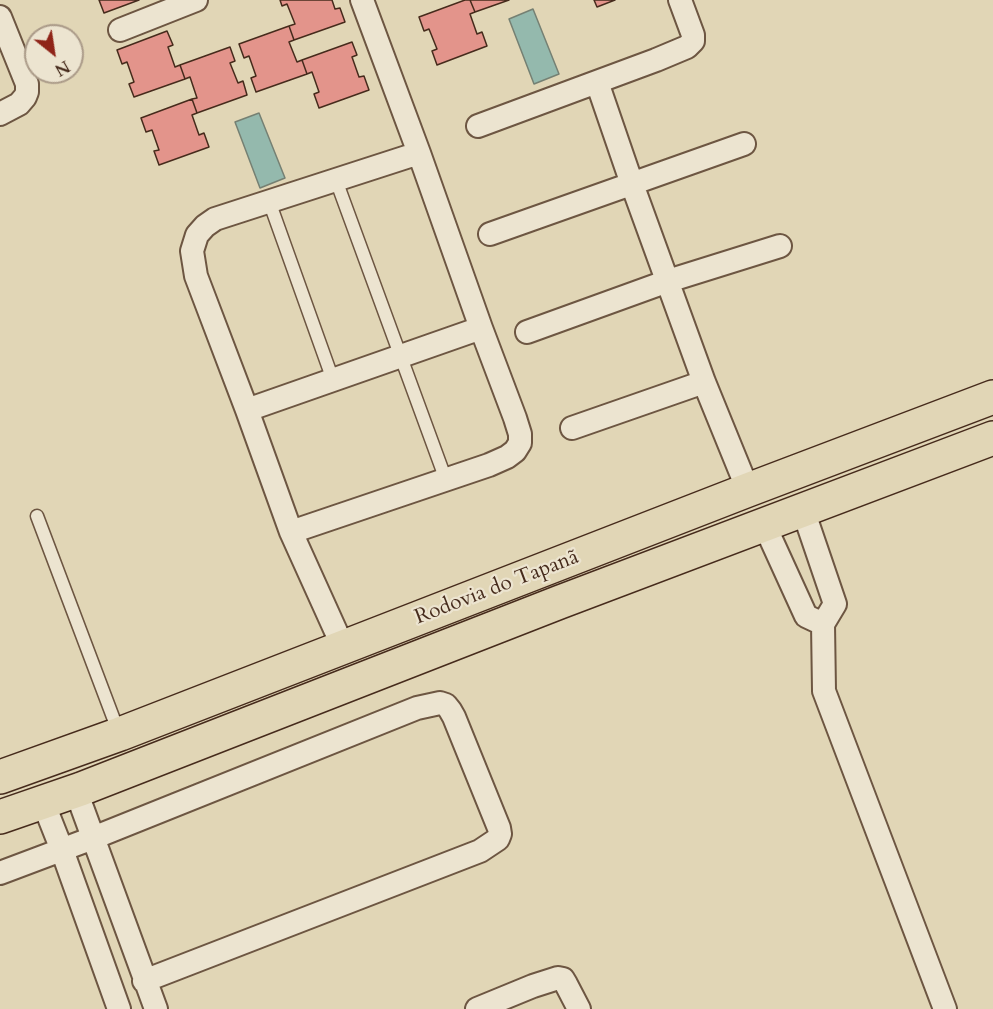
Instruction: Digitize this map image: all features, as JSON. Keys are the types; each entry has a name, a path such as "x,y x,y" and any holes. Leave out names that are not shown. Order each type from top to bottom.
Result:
{"main road":[{"name":"Rodovia do Tapanã","path":"0,777 120,734 993,397"},
{"name":"Rodovia do Tapanã","path":"0,818 993,438"}],"street":[{"path":"120,30 196,0"},
{"path":"291,532 507,457 520,443 515,418 362,0"},
{"path":"478,126 687,47 693,41 693,35 680,0"},
{"path":"0,17 27,84 25,97 19,104 0,114"},
{"path":"597,82 704,382 748,490"},
{"path":"490,234 744,144"},
{"path":"342,647 291,532 196,276 192,251 197,235 204,226 215,219 419,153"},
{"path":"527,333 668,280 780,246"},
{"path":"247,410 481,328"},
{"path":"572,429 704,382"},
{"path":"803,510 835,604 823,624 824,691 945,1009"},
{"path":"764,524 806,616 823,624"},
{"path":"0,873 417,708 440,703 446,705 454,717 499,828 498,839 480,850 144,981"},
{"path":"75,791 156,1009"},
{"path":"43,802 119,1009"},
{"path":"477,1009 558,978 563,979 567,984 579,1009"}],"lane":[{"path":"336,180 446,480"},
{"path":"269,201 333,380"},
{"path":"38,516 120,734"}],"water":[{"path":"533,9 559,74 534,84 509,19"},
{"path":"259,113 285,178 260,188 235,122"}],"building":[{"path":"99,0 139,0 104,13"},
{"path":"280,0 332,0 335,9 340,8 345,22 294,40 289,26 295,24 287,4 282,6"},
{"path":"470,0 475,12 470,14 477,34 482,32 487,46 437,65 432,51 437,49 429,29 424,31 419,17"},
{"path":"470,0 509,0 475,12"},
{"path":"594,0 615,0 597,7"},
{"path":"289,26 294,40 289,42 297,62 302,60 307,74 256,92 251,78 256,76 249,56 244,58 239,44"},
{"path":"167,31 173,45 168,47 175,67 180,65 185,79 134,97 129,84 134,82 127,62 122,64 117,50"},
{"path":"352,42 357,55 352,57 359,77 364,76 369,90 319,108 314,94 319,92 312,72 307,74 302,60"},
{"path":"230,47 235,61 230,63 238,83 243,81 247,95 197,113 192,99 197,98 190,77 185,79 180,65"},
{"path":"192,99 197,113 192,115 199,135 204,133 209,147 159,165 154,151 159,150 152,130 146,132 141,118"}]}
